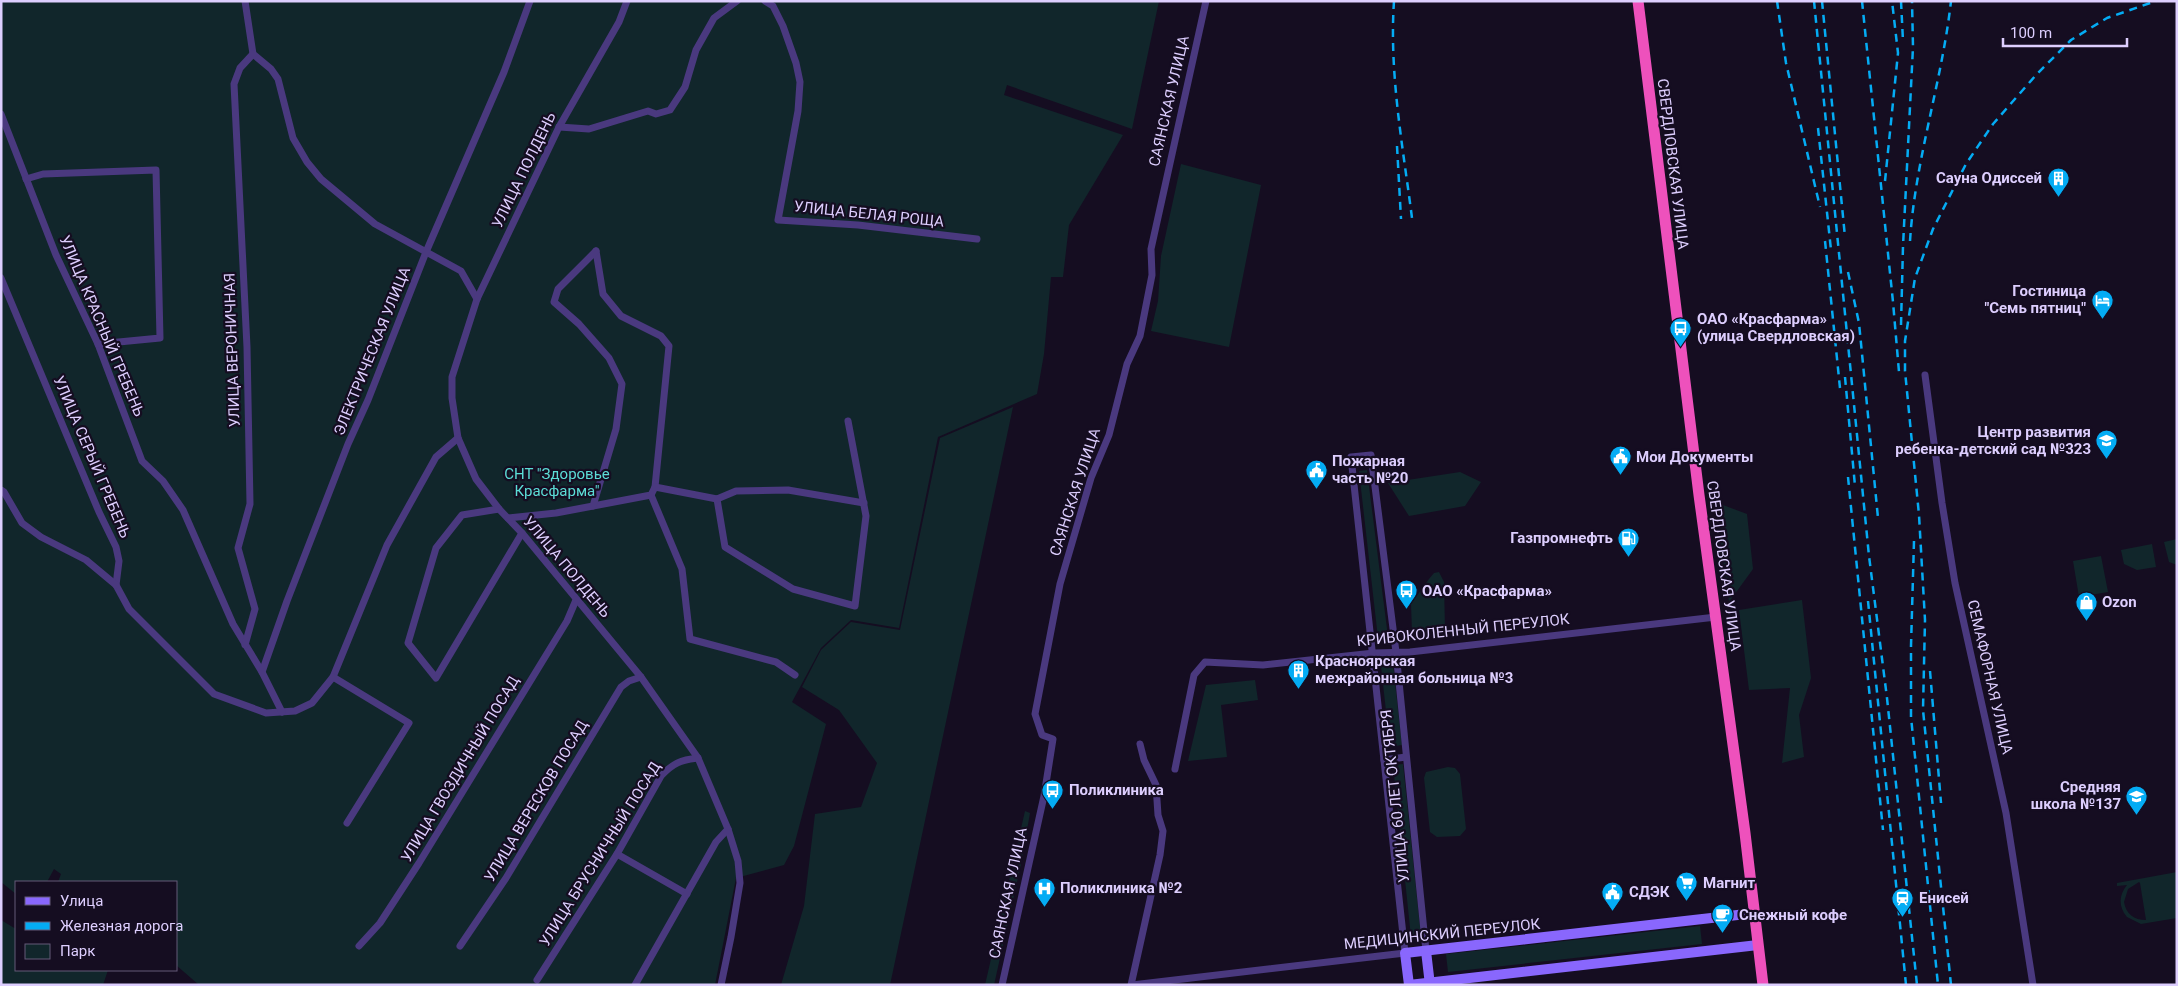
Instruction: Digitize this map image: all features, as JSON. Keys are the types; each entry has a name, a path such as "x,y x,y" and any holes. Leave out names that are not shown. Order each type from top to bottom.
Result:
{"highway":[{"name":"СВЕРДЛОВСКАЯ УЛИЦА","path":"1638,1 1763,985"}],"main road":[{"name":"МЕДИЦИНСКИЙ ПЕРЕУЛОК","path":"1405,954 1755,913"},
{"path":"1408,985 1430,984 1758,945"},
{"name":"УЛИЦА 60 ЛЕТ ОКТЯБРЯ","path":"1426,951 1430,984"},
{"name":"УЛИЦА 60 ЛЕТ ОКТЯБРЯ","path":"1405,954 1408,985"}],"street":[{"path":"245,1 253,54 271,69 278,79 293,138 307,162 322,179 375,224 461,271 477,299"},
{"name":"ЭЛЕКТРИЧЕСКАЯ УЛИЦА","path":"262,672 338,471 426,252 486,116 530,1"},
{"name":"УЛИЦА ПОЛДЕНЬ","path":"627,1 618,22 559,127 477,299 452,377 452,398 458,438 476,479 499,509 641,677 698,758 728,829 738,861 740,883 721,985"},
{"path":"559,127 589,130 648,111 656,114 670,110 685,88 696,50 714,18 737,1"},
{"name":"УЛИЦА БЕЛАЯ РОЩА","path":"765,1 773,6 783,26 796,63 800,82 798,111 778,220 858,225 977,239"},
{"name":"САЯНСКАЯ УЛИЦА","path":"1002,985 1044,796 1053,739 1042,735 1034,714 1060,584 1091,478 1109,435 1127,364 1140,336 1152,276 1151,250 1206,1"},
{"name":"УЛИЦА ВЕРОНИЧНАЯ","path":"245,645 255,609 238,548 250,504 247,347 234,84 240,68 253,54"},
{"name":"УЛИЦА КРАСНЫЙ ГРЕБЕНЬ","path":"1,114 56,255 98,344 142,461 163,481 184,510 233,624 262,672"},
{"path":"26,179 43,174 156,170 160,338 98,344"},
{"path":"593,506 616,429 622,384 609,358 578,324 554,302 558,289 596,251 603,294 621,316 662,336 669,346 655,487 651,495 682,569 690,638 776,662 795,675"},
{"name":"УЛИЦА СЕРЫЙ ГРЕБЕНЬ","path":"1,278 99,512 116,547 119,561 116,585"},
{"name":"СЕМАФОРНАЯ УЛИЦА","path":"1925,375 1955,583 2006,813 2033,985"},
{"path":"717,499 725,547 793,589 854,606 866,516 848,421"},
{"path":"1,490 22,523 40,536 86,560 116,585 128,610 214,694 266,713 295,711 312,703 333,677 387,545 436,458 458,438"},
{"name":"УЛИЦА 60 ЛЕТ ОКТЯБРЯ","path":"1405,954 1374,653 1351,457 1371,455 1396,652 1426,951"},
{"path":"655,487 717,499 736,491 788,490 864,503"},
{"path":"508,518 556,514 651,495"},
{"path":"499,509 462,515 436,548 408,643 436,678 522,534"},
{"name":"УЛИЦА ГВОЗДИЧНЫЙ ПОСАД","path":"359,946 380,923 420,863 567,620 576,600"},
{"name":"КРИВОКОЛЕННЫЙ ПЕРЕУЛОК","path":"1174,769 1194,675 1205,662 1263,665 1716,617"},
{"path":"262,672 282,712"},
{"path":"333,677 409,723 347,823"},
{"name":"УЛИЦА ВЕРЕСКОВ ПОСАД","path":"460,946 506,878 621,687 628,681 641,677"},
{"path":"1131,985 1160,855 1163,832 1158,815 1156,785 1144,760 1140,744"},
{"path":"1384,760 1406,757"},
{"name":"УЛИЦА БРУСНИЧНЫЙ ПОСАД","path":"537,980 666,770 680,760 698,758"},
{"path":"635,985 716,842 728,829"},
{"path":"616,854 688,894"},
{"name":"МЕДИЦИНСКИЙ ПЕРЕУЛОК","path":"1131,985 1405,954"}],"green space":[{"name":"СНТ \"Здоровье Красфарма\"","path":"1,1 1159,1 1132,129 1007,85 1004,95 1123,135 1069,225 1063,277 1051,277 1044,354 1037,394 938,437 899,628 851,620 821,648 792,702 826,724 794,846 784,865 736,878 715,985 199,985 178,967 178,881 58,881 61,874 54,869 48,881 15,881 15,893 1,882"},
{"path":"1181,164 1261,185 1229,347 1151,331 1158,301 1161,256"},
{"path":"1013,407 890,985 781,985 804,906 815,814 861,807 877,763 839,710 802,687 821,650 851,622 900,630 940,438"},
{"path":"1367,470 1388,637 1378,638 1359,471"},
{"path":"1460,472 1481,482 1465,506 1409,516 1388,483"},
{"path":"1715,502 1747,514 1753,569 1729,602"},
{"path":"2177,539 2177,565 2169,562 2164,542"},
{"path":"2152,544 2156,567 2137,570 2124,564 2121,550"},
{"path":"2101,556 2108,592 2079,597 2073,561"},
{"path":"1439,572 1444,582 1445,630 1412,632 1411,604 1434,573"},
{"path":"1802,600 1811,678 1799,715 1804,757 1782,763 1790,688 1749,690 1739,610"},
{"path":"1393,665 1402,745 1390,747 1381,666"},
{"path":"1255,680 1258,700 1221,705 1227,757 1188,761 1206,685"},
{"path":"1403,764 1421,936 1411,937 1393,765"},
{"path":"1448,767 1455,768 1460,774 1466,829 1460,836 1437,837 1430,832 1424,778 1426,772"},
{"path":"1025,811 1030,813 1021,864 994,985 985,985"},
{"path":"2177,872 2177,918 2141,924 2127,917 2122,909 2121,897 2127,885 2117,886 2117,883","holes":["2140,883 2146,920 2131,916 2124,902 2128,889"]},
{"path":"1,920 15,928 15,971 108,971 103,985 1,985"},
{"path":"1700,926 1702,944 1448,972 1446,954"}],"railway":[{"path":"1394,1 1393,56 1395,83 1412,218"},
{"path":"1777,1 1786,63 1820,207"},
{"path":"1814,1 1869,556 1887,698 1917,985"},
{"path":"1822,1 1845,237"},
{"path":"1862,1 1899,372"},
{"path":"1885,181 1898,53 1892,1"},
{"path":"1901,1 1903,41"},
{"path":"1901,325 1913,47 1912,1"},
{"path":"1910,241 1917,181 1947,31 1951,1"},
{"path":"1951,985 1923,710 1925,620 1919,515 1905,371 1905,341 1915,278 1933,229 1966,164 1993,124 2036,75 2071,40 2107,18 2156,1"},
{"path":"1818,128 1831,250"},
{"path":"1397,146 1401,219"},
{"path":"1825,241 1840,388"},
{"path":"1848,272 1859,323 1878,518"},
{"path":"1845,377 1855,486"},
{"path":"1848,477 1883,830"},
{"path":"1914,541 1911,717 1938,985"},
{"path":"1868,601 1906,985"},
{"path":"1930,671 1941,803"}],"place":[{"name":"Сауна Одиссей","path":"2058,197"},
{"name":"Гостиница \"Семь пятниц\"","path":"2102,319"},
{"name":"ОАО «Красфарма» (улица Свердловская)","path":"1681,347"},
{"name":"Центр развития ребенка-детский сад №323","path":"2107,460"},
{"name":"Мои Документы","path":"1620,476"},
{"name":"Пожарная часть №20","path":"1316,489"},
{"name":"Газпромнефть","path":"1629,557"},
{"name":"ОАО «Красфарма»","path":"1406,610"},
{"name":"Ozon","path":"2086,621"},
{"name":"Красноярская межрайонная больница №3","path":"1299,689"},
{"name":"Поликлиника","path":"1053,809"},
{"name":"Средняя школа №137","path":"2137,815"},
{"name":"Магнит","path":"1687,902"},
{"name":"Поликлиника №2","path":"1044,907"},
{"name":"СДЭК","path":"1613,911"},
{"name":"Енисей","path":"1903,917"},
{"name":"Снежный кофе","path":"1723,934"}]}
